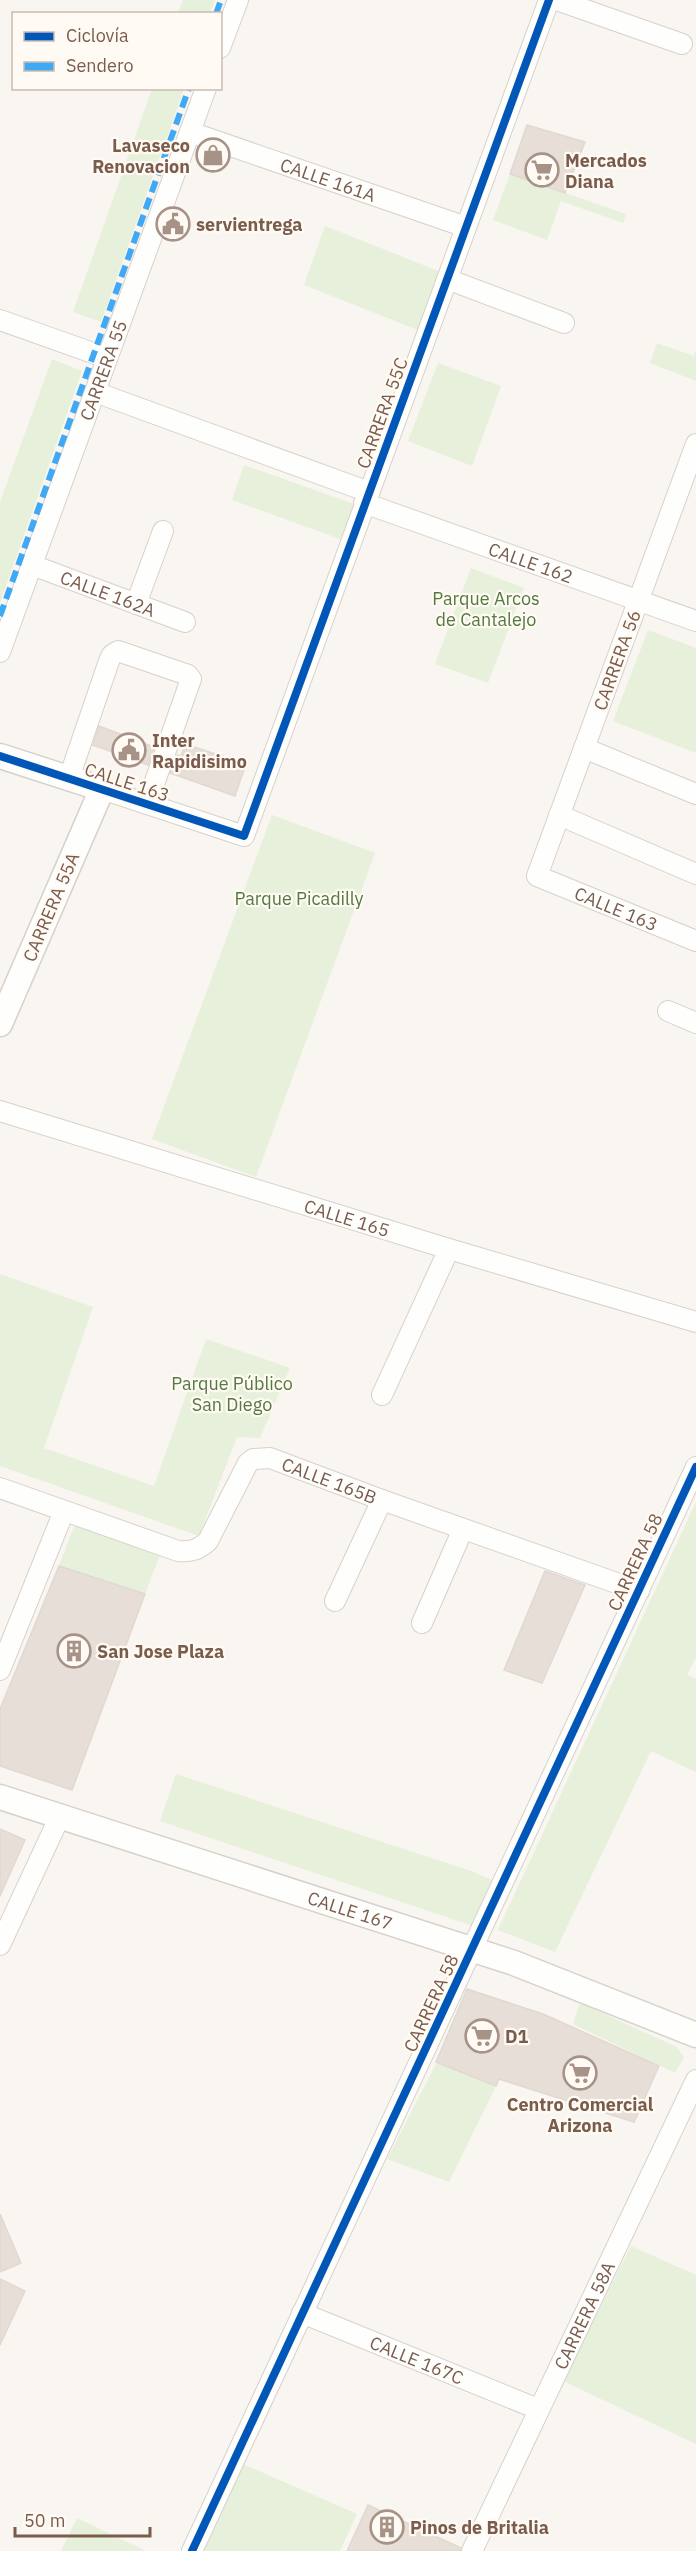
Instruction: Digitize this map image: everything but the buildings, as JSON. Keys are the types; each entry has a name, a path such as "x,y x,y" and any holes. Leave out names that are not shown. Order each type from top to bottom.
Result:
{"street":[{"path":"222,43 238,0"},
{"name":"CARRERA 55C","path":"244,836 549,0"},
{"path":"557,0 682,44"},
{"name":"CARRERA 55","path":"0,652 205,90"},
{"name":"CALLE 161A","path":"190,132 466,227"},
{"path":"447,279 564,323"},
{"path":"0,320 107,358"},
{"name":"CALLE 162","path":"95,392 638,601 696,621"},
{"name":"CARRERA 56","path":"537,876 696,444"},
{"path":"136,604 163,531"},
{"name":"CALLE 162A","path":"32,565 185,622"},
{"path":"69,778 109,661 118,651 188,675 191,679 147,804"},
{"path":"584,748 696,794"},
{"name":"CALLE 163","path":"0,756 244,836"},
{"name":"CARRERA 55A","path":"0,1024 102,789"},
{"path":"559,815 696,874"},
{"name":"CALLE 163","path":"537,876 696,941"},
{"path":"668,1011 696,1023"},
{"name":"CALLE 165","path":"0,1111 696,1322"},
{"path":"382,1395 449,1249"},
{"name":"CALLE 165B","path":"0,1488 178,1551 190,1552 199,1549 208,1541 248,1463 260,1457 270,1458 639,1591"},
{"name":"CARRERA 58","path":"192,2551 696,1467"},
{"path":"335,1601 382,1500"},
{"path":"0,1670 64,1511"},
{"path":"422,1623 463,1529"},
{"name":"CALLE 167","path":"0,1797 473,1949 565,1982 696,2035"},
{"path":"0,1945 60,1816"},
{"name":"CARRERA 58A","path":"472,2551 696,2080"},
{"name":"CALLE 167C","path":"302,2313 533,2407"}],"green space":[{"path":"183,0 215,0 210,12 178,12"},
{"path":"152,90 184,90 101,322 73,312"},
{"path":"510,174 626,214 623,223 561,201 547,240 493,220"},
{"path":"325,226 441,272 418,330 304,285"},
{"path":"657,343 694,356 696,350 696,381 650,363"},
{"path":"52,359 82,371 0,603 0,502"},
{"path":"438,363 501,386 472,466 408,441"},
{"path":"244,465 357,505 343,540 232,500"},
{"name":"Parque Arcos de Cantalejo","path":"471,568 524,588 488,683 435,664"},
{"path":"648,630 696,648 696,753 613,721"},
{"name":"Parque Picadilly","path":"272,815 375,853 256,1177 152,1139"},
{"name":"Parque Público San Diego","path":"0,1274 93,1307 44,1448 154,1486 206,1339 290,1368 260,1438 237,1437 199,1536 0,1466"},
{"path":"696,1502 696,1657 687,1675 696,1679 696,1772 651,1751 555,1952 498,1930"},
{"path":"75,1524 160,1555 145,1594 59,1566"},
{"path":"176,1774 471,1871 492,1880 473,1926 160,1821"},
{"path":"580,2003 677,2047 684,2058 675,2073 573,2024"},
{"path":"437,2062 496,2086 449,2182 387,2159"},
{"path":"631,2246 696,2275 696,2444 563,2381"},
{"path":"234,2460 357,2514 340,2551 192,2551"},
{"path":"77,2518 146,2551 61,2551"}],"marked path":[{"path":"217,12 221,0"},
{"path":"0,616 188,90"}],"cycle path":[{"path":"0,756 244,836 549,0"},
{"path":"192,2551 696,1467"}],"place":[{"name":"Lavaseco Renovacion","path":"213,155"},
{"name":"Mercados Diana","path":"542,170"},
{"name":"servientrega","path":"173,224"},
{"name":"Inter Rapidisimo","path":"129,750"},
{"name":"San Jose Plaza","path":"74,1651"},
{"name":"D1","path":"482,2036"},
{"name":"Centro Comercial Arizona","path":"580,2073"},
{"name":"Pinos de Britalia","path":"387,2527"}]}
